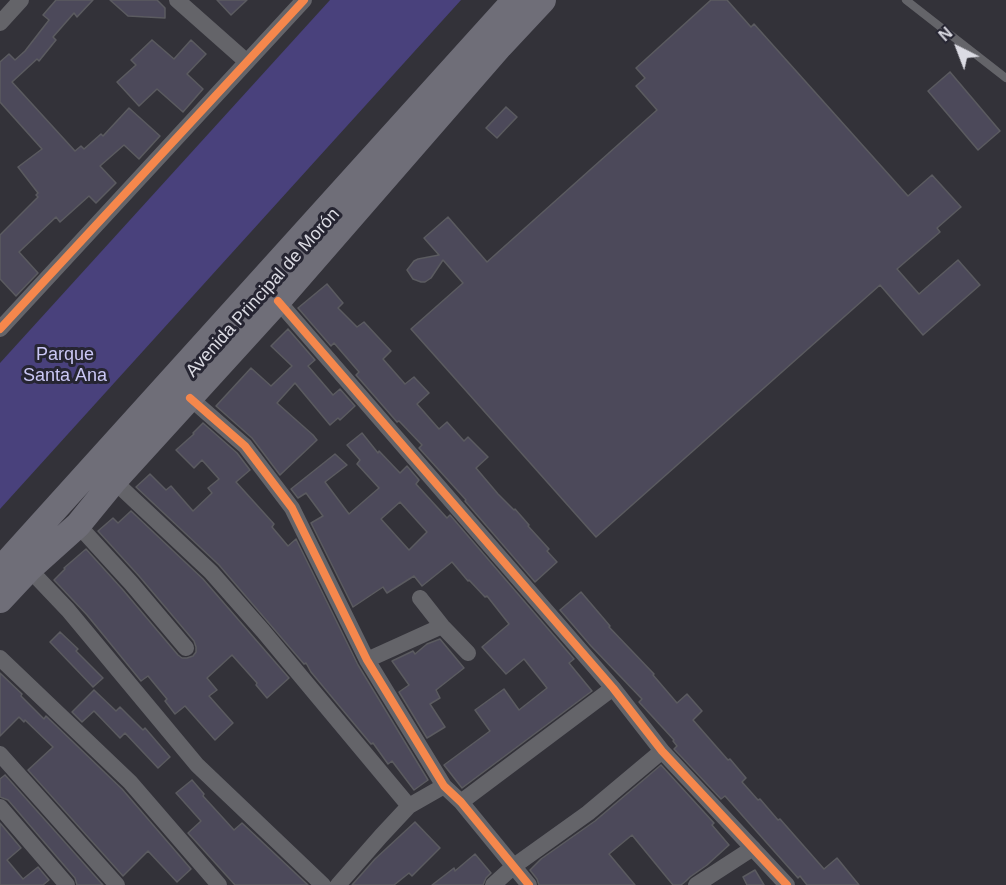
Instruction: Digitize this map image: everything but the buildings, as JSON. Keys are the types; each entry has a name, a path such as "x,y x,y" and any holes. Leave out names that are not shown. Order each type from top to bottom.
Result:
{"main road":[{"name":"Avenida Principal de Morón","path":"0,570 515,0"},
{"name":"Avenida Principal de Morón","path":"0,600 29,569 78,525 114,481 278,301 500,46 543,0"}],"street":[{"path":"0,23 21,0"},
{"path":"177,0 247,62"},
{"path":"0,329 304,0"},
{"path":"278,301 612,688 662,751 787,885"},
{"path":"190,398 245,446 292,508 368,660 444,786 461,802 529,885"},
{"path":"114,481 211,572 410,806"},
{"path":"78,525 186,648"},
{"path":"29,569 68,610 197,765 323,885"},
{"path":"420,598 442,626 468,653"},
{"path":"368,660 442,626"},
{"path":"0,658 130,782 219,885"},
{"path":"461,802 612,688"},
{"path":"493,885 514,866 588,813 662,751"},
{"path":"0,754 117,885"},
{"path":"338,885 410,806 444,786"},
{"path":"0,807 67,885"},
{"path":"696,885 753,848"}],"lane":[{"path":"906,0 1006,78"}],"green space":[{"name":"Parque Santa Ana","path":"330,0 461,0 0,509 0,363"}],"cycle path":[{"path":"0,329 304,0"},
{"path":"278,301 613,688 662,751 787,885"},
{"path":"190,398 245,446 292,508 367,660 444,786 461,802 529,885"}]}
